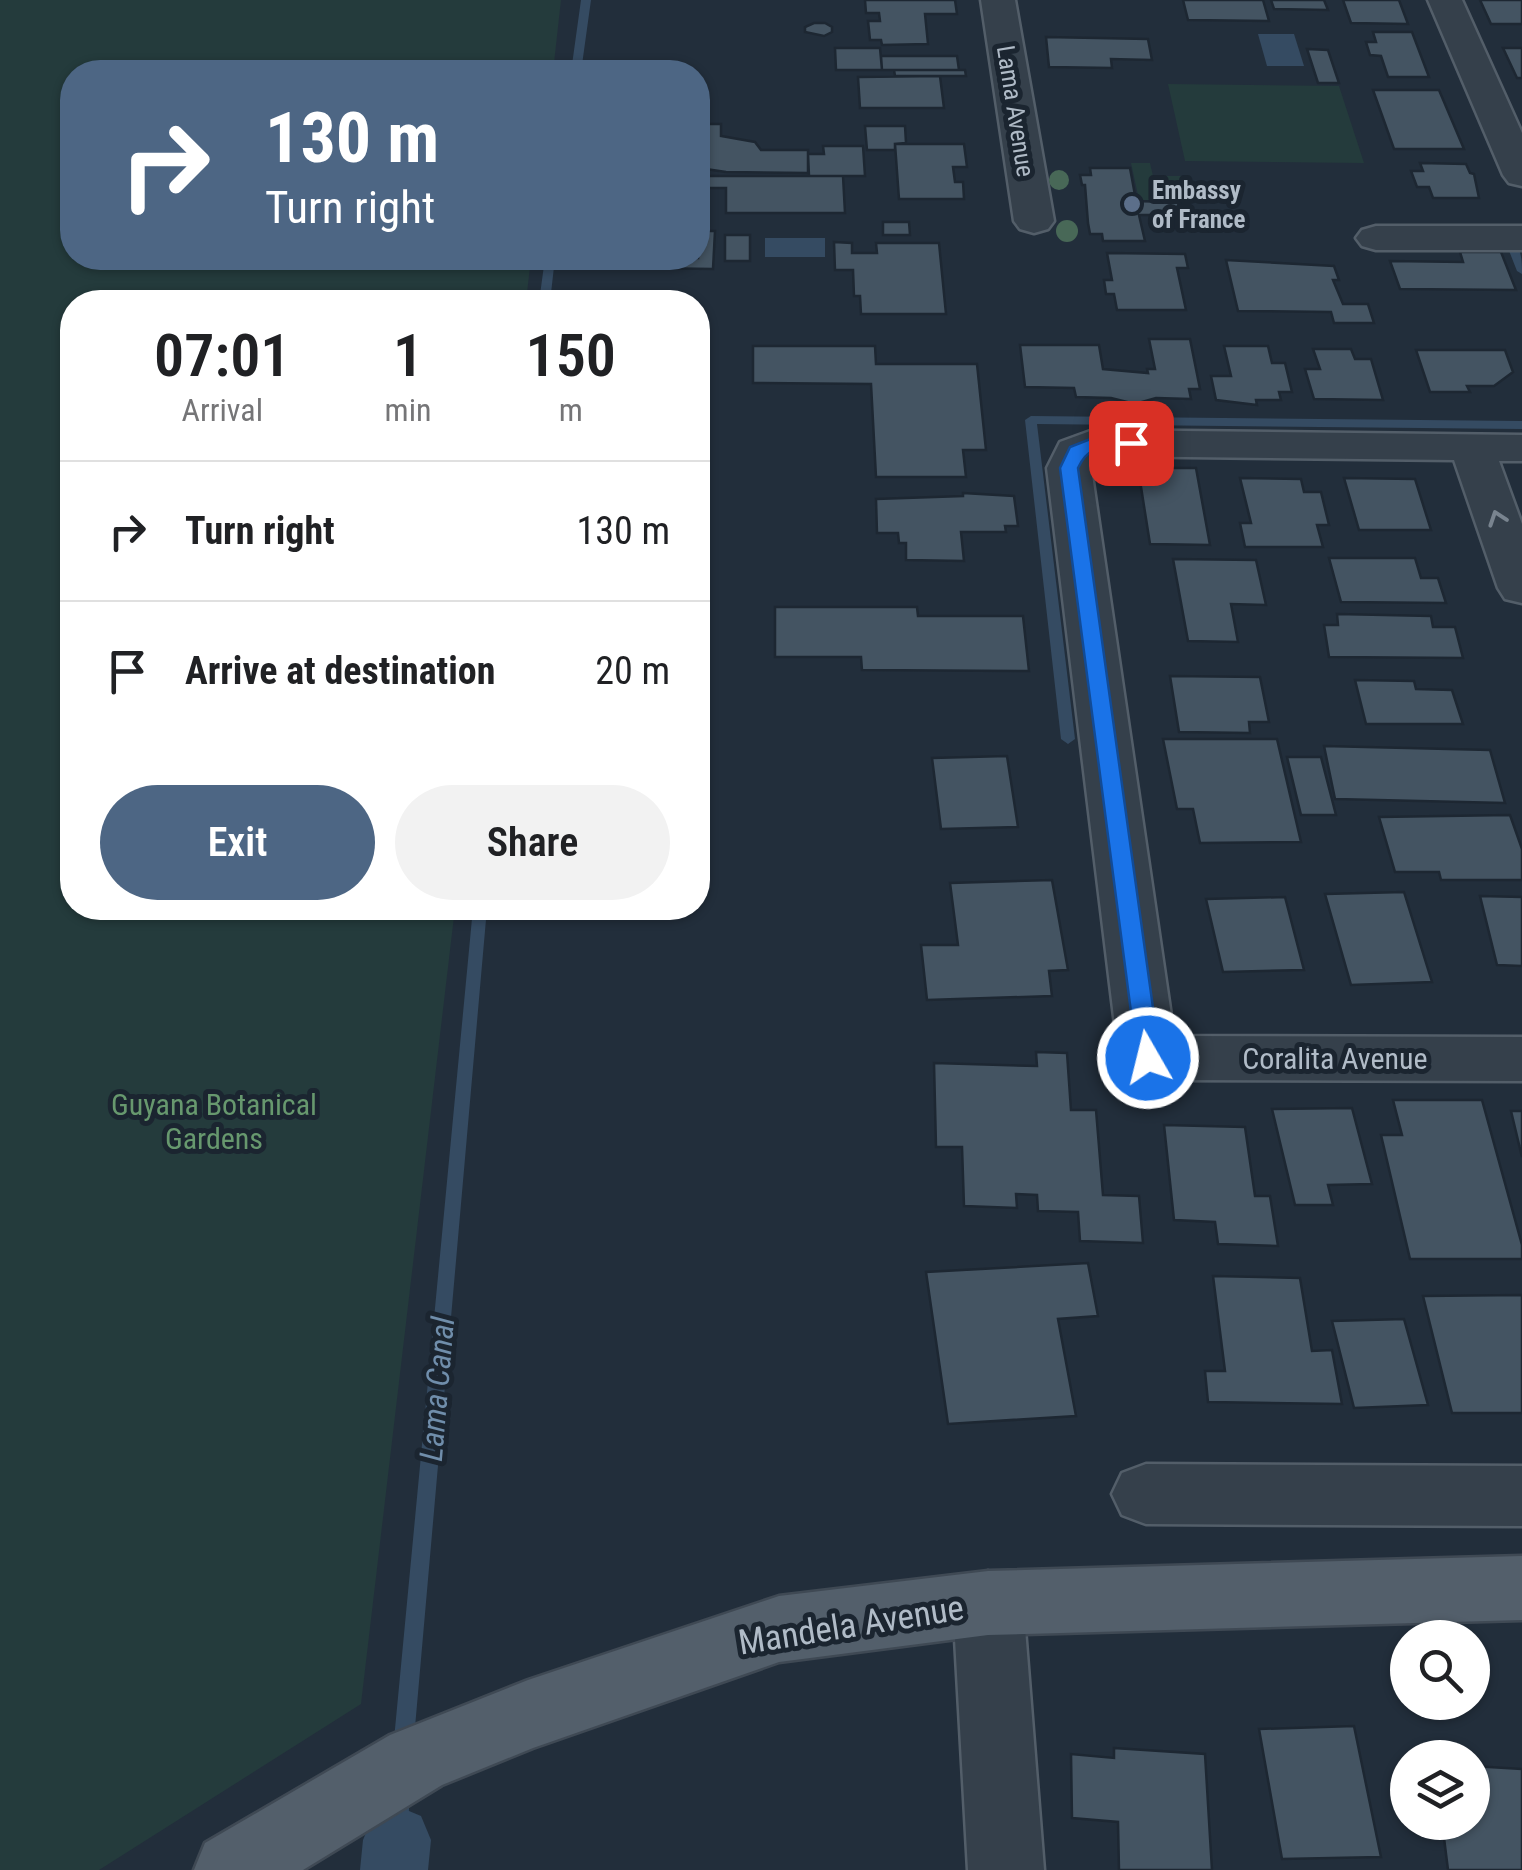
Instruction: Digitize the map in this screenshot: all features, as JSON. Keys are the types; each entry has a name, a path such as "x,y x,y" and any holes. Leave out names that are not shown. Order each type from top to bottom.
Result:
{"main road":[{"name":"Mandela Avenue","path":"256,1854 416,1760 528,1715 778,1629 988,1603 1522,1588"}],"street":[{"name":"Lama Avenue","path":"998,0 1034,221"},
{"path":"1445,0 1522,176"},
{"path":"1376,238 1522,238"},
{"name":"Coralita Avenue","path":"1472,448 1093,443 1076,451 1069,468 1148,1058 1522,1059"},
{"path":"1522,448 1472,448 1522,588"},
{"path":"1146,1494 1522,1496"},
{"path":"988,1603 1006,1870"}],"green space":[{"name":"Guyana Botanical Gardens","path":"0,0 561,0 554,60 60,60 60,270 530,270 527,290 60,290 60,920 454,920 361,1704 99,1870 0,1870"},
{"path":"1168,84 1339,86 1364,163 1185,161"},
{"path":"1131,163 1150,163 1153,176 1183,176 1188,200 1139,200"}],"water":[{"path":"1258,34 1294,34 1304,66 1267,66"},
{"path":"765,238 825,238 825,257 765,257"}],"building":[{"path":"865,0 955,0 957,14 925,14 928,44 882,45 881,40 870,40 868,21 880,21 879,13 866,13"},
{"path":"1183,0 1263,0 1269,21 1188,20"},
{"path":"1271,0 1324,0 1328,10 1274,9"},
{"path":"1343,0 1399,0 1408,24 1351,23"},
{"path":"1480,0 1522,0 1522,24 1491,24"},
{"path":"825,23 832,27 832,32 824,36 805,32 805,27"},
{"path":"1373,32 1412,32 1429,77 1388,77 1381,56 1370,55 1366,42 1376,42"},
{"path":"1046,37 1148,39 1152,60 1111,59 1112,68 1049,67"},
{"path":"835,48 880,48 882,70 836,70"},
{"path":"1503,48 1522,48 1522,78 1517,78"},
{"path":"1307,49 1328,50 1339,83 1318,83"},
{"path":"881,56 957,56 959,70 882,70"},
{"path":"894,70 965,70 966,76 895,76"},
{"path":"940,76 944,108 860,108 858,77"},
{"path":"1373,90 1439,90 1464,149 1394,149"},
{"path":"710,124 721,124 721,136 755,142 761,150 808,150 808,173 710,170"},
{"path":"865,126 905,126 906,143 895,144 895,150 867,150"},
{"path":"895,144 964,144 967,167 953,167 955,182 963,182 964,199 899,199"},
{"path":"823,146 863,146 865,176 809,176 808,154 824,154"},
{"path":"1420,163 1466,164 1474,174 1479,198 1433,198 1429,187 1417,187 1411,171 1423,171"},
{"name":"Embassy of France","path":"1090,168 1130,168 1135,195 1132,201 1178,202 1180,215 1139,215 1145,241 1103,241 1102,234 1090,234 1088,223 1085,185 1080,175 1091,175"},
{"path":"710,176 843,176 845,213 726,213 726,188 710,188"},
{"path":"883,222 909,222 910,235 883,235"},
{"path":"710,231 715,231 710,269"},
{"path":"725,235 750,235 750,261 725,261"},
{"path":"834,242 852,243 852,253 877,253 876,243 939,243 946,314 861,314 860,296 854,296 853,270 835,270"},
{"path":"1460,252 1501,252 1516,290 1400,289 1390,261 1463,262"},
{"path":"1107,253 1185,254 1188,268 1177,268 1186,310 1117,310 1114,294 1106,294 1104,280 1112,280"},
{"path":"1226,260 1334,266 1339,280 1333,280 1343,304 1368,304 1374,323 1334,323 1331,312 1238,311"},
{"path":"1149,339 1190,339 1200,389 1189,389 1191,399 1156,398 1135,404 1111,398 1076,397 1074,388 1025,387 1020,345 1099,345 1103,369 1148,373 1147,369 1155,369"},
{"path":"753,346 875,346 876,364 977,364 986,450 963,450 966,477 876,477 871,384 753,383"},
{"path":"1224,346 1268,346 1272,363 1285,363 1292,392 1279,392 1281,400 1256,400 1257,405 1216,400 1211,376 1231,376"},
{"path":"1313,349 1351,349 1355,359 1371,359 1383,400 1314,399 1305,369 1320,369"},
{"path":"1416,350 1505,350 1513,372 1494,386 1467,386 1470,392 1430,392"},
{"path":"1138,468 1196,468 1210,545 1150,544"},
{"path":"1240,478 1301,479 1304,492 1321,492 1329,525 1317,525 1323,547 1245,547 1240,523 1251,523"},
{"path":"1344,478 1415,479 1431,530 1359,530"},
{"path":"963,493 1014,496 1018,526 1005,526 1006,532 961,532 964,561 906,560 906,543 899,543 898,533 877,533 876,499"},
{"path":"1329,558 1415,558 1421,578 1438,578 1446,603 1341,602"},
{"path":"1173,559 1256,560 1266,605 1231,604 1238,642 1188,641"},
{"path":"775,607 917,607 918,616 1023,616 1029,671 862,670 861,657 775,657"},
{"path":"1337,614 1431,616 1433,627 1455,627 1463,658 1329,657 1324,625 1338,625"},
{"path":"1170,676 1260,677 1269,722 1249,722 1250,733 1179,732"},
{"path":"1355,680 1414,681 1416,689 1452,690 1463,724 1366,724"},
{"path":"1163,739 1277,739 1301,842 1200,843 1193,809 1177,809"},
{"path":"1324,746 1490,750 1505,803 1335,799"},
{"path":"1007,756 1018,827 941,829 932,758"},
{"path":"1287,757 1321,757 1336,815 1301,815"},
{"path":"1510,815 1522,849 1522,880 1441,880 1439,872 1395,872 1379,817"},
{"path":"1052,880 1068,970 1049,971 1052,996 927,1000 921,945 958,945 950,883"},
{"path":"1404,892 1432,982 1351,985 1325,894"},
{"path":"1480,896 1522,897 1522,966 1497,965"},
{"path":"1285,897 1304,970 1223,972 1206,899"},
{"path":"1036,1052 1067,1053 1071,1110 1096,1110 1103,1195 1139,1196 1143,1243 1080,1241 1078,1212 1038,1211 1037,1195 1016,1194 1017,1208 964,1206 962,1147 936,1147 934,1063 1037,1066"},
{"path":"1393,1100 1482,1100 1522,1245 1522,1259 1410,1259 1381,1135 1402,1135"},
{"path":"1352,1108 1372,1184 1328,1185 1333,1205 1295,1205 1272,1109"},
{"path":"1511,1111 1522,1111 1522,1157"},
{"path":"1164,1125 1245,1127 1255,1196 1270,1196 1278,1246 1218,1244 1215,1222 1174,1220"},
{"path":"1088,1263 1098,1316 1058,1319 1076,1416 948,1424 926,1272"},
{"path":"1213,1276 1300,1278 1312,1351 1332,1350 1342,1404 1208,1402 1205,1371 1225,1371"},
{"path":"1522,1295 1522,1413 1452,1413 1423,1296"},
{"path":"1404,1319 1428,1405 1354,1408 1332,1321"},
{"path":"1354,1726 1381,1857 1282,1859 1259,1729"},
{"path":"1114,1748 1205,1754 1212,1870 1119,1870 1118,1822 1072,1818 1071,1754 1114,1758"},
{"path":"1490,1767 1522,1769 1522,1870 1448,1870 1444,1840 1490,1840"}],"waterway":[{"name":"Lama Canal","path":"578,60 586,0"},
{"path":"1511,243 1522,271"},
{"name":"Lama Canal","path":"546,290 548,270"},
{"path":"1068,739 1031,420 1522,425"},
{"name":"Lama Canal","path":"403,1750 479,920"},
{"name":"Lama Canal","path":"397,1840 400,1793"},
{"name":"Lama Canal","path":"394,1870 397,1840"}],"place":[{"name":"Embassy of France","path":"1132,204"}],"route":[{"path":"1131,443 1093,443 1076,451 1069,468 1148,1058"}]}
